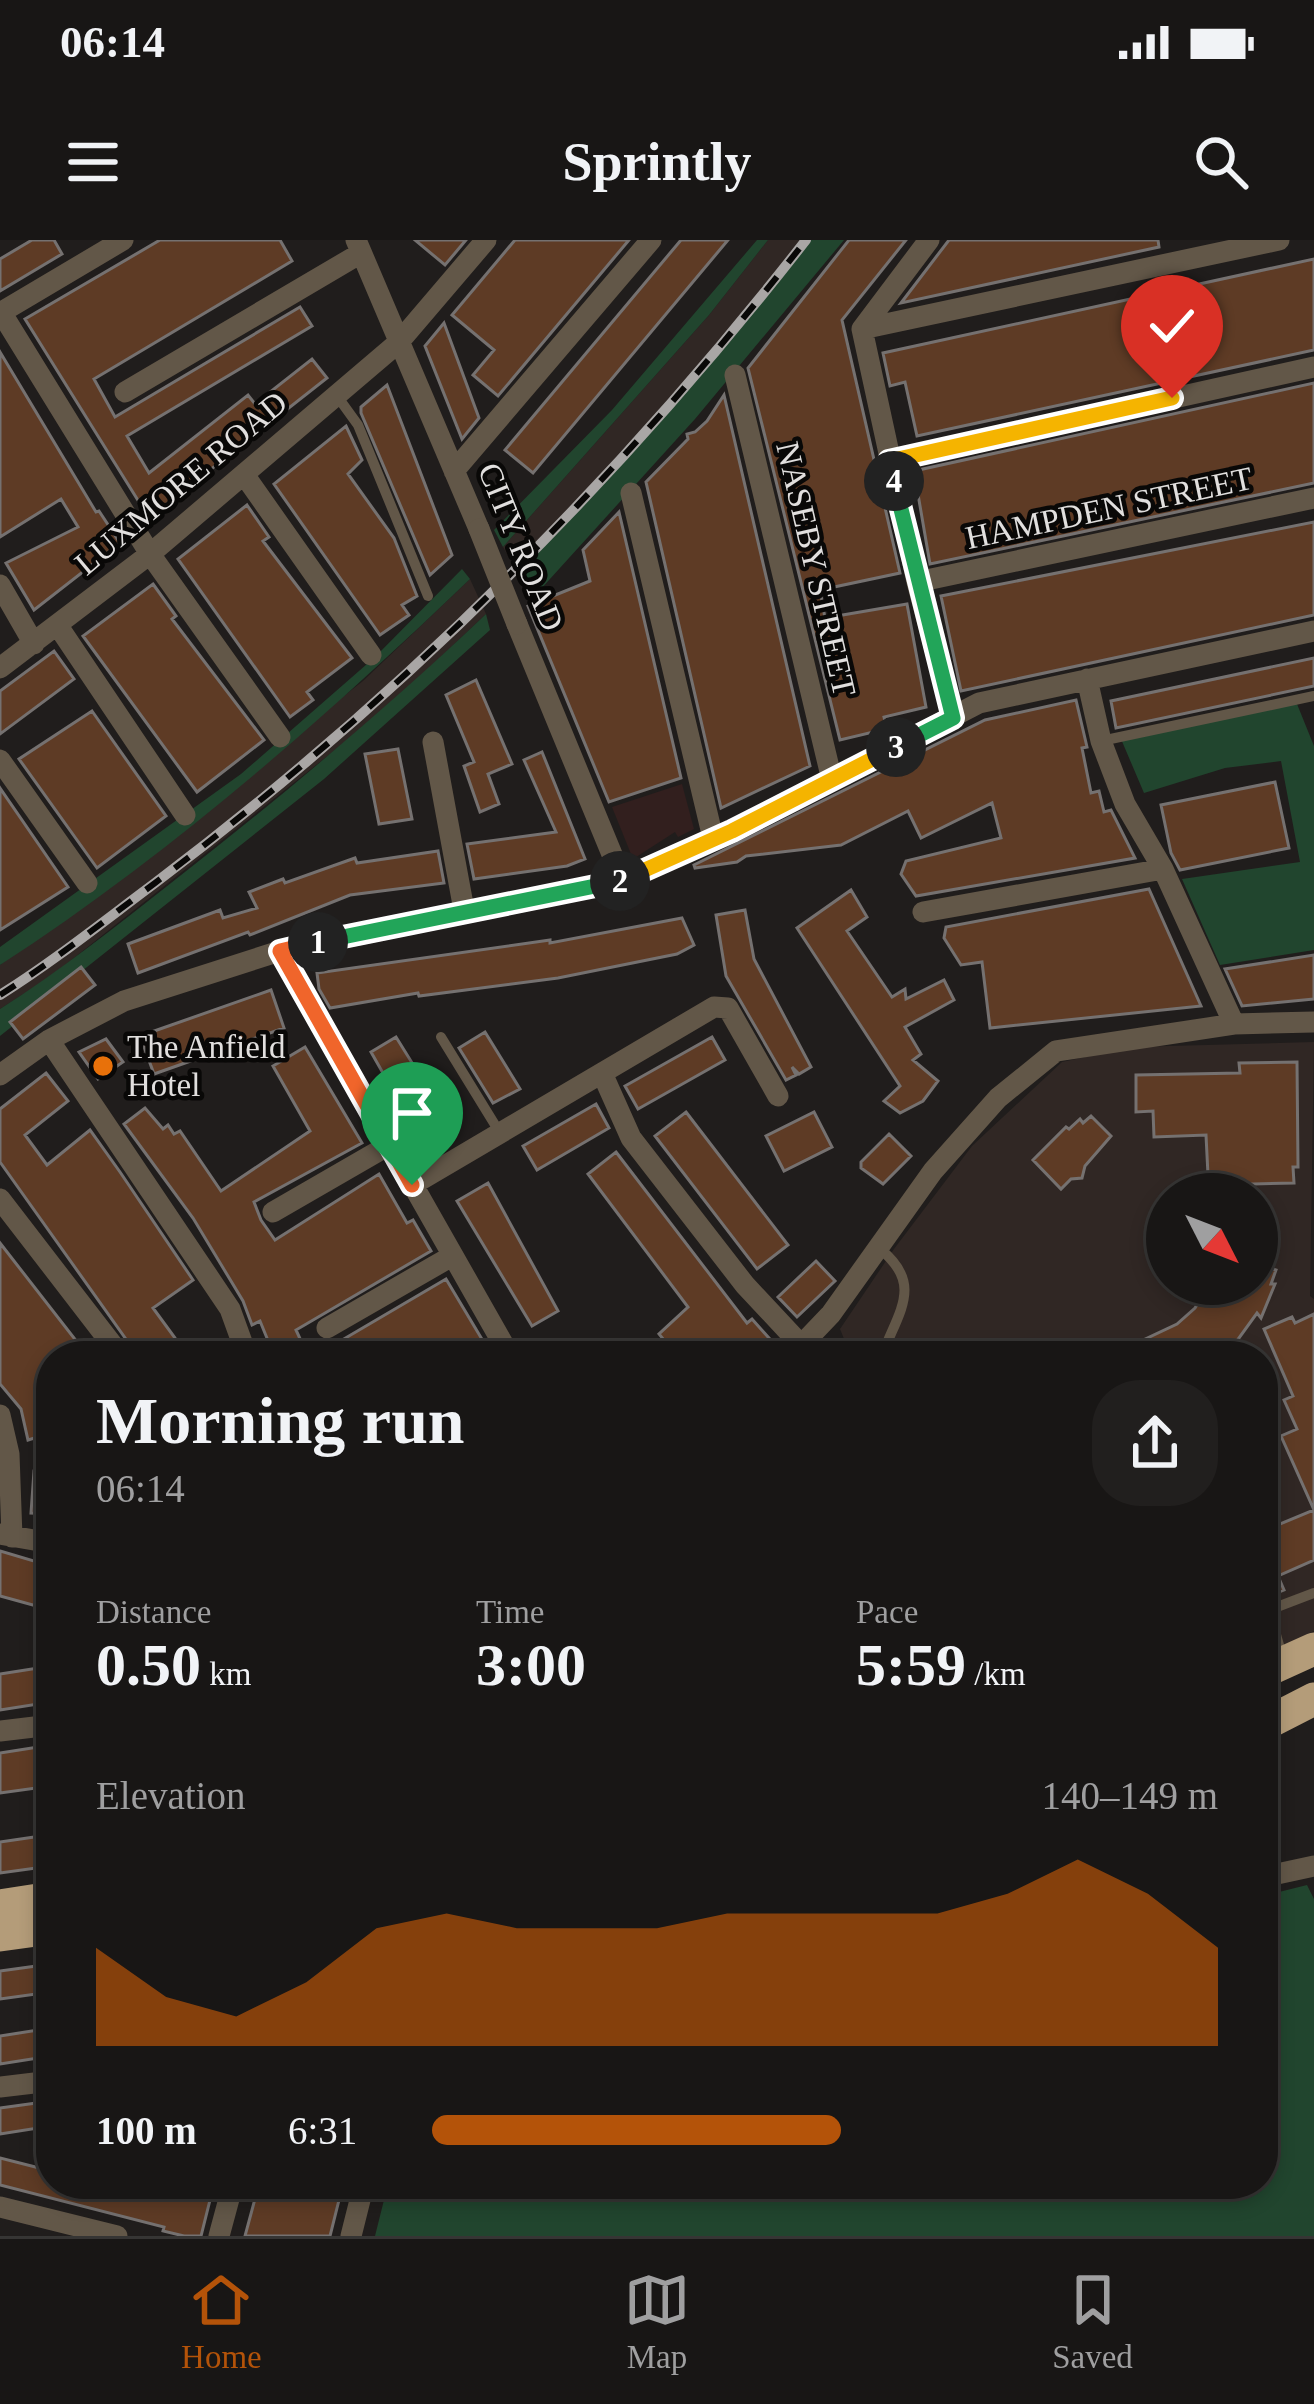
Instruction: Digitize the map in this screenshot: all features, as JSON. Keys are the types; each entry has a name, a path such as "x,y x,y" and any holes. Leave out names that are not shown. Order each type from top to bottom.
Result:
{"highway":[{"path":"1278,1721 1314,1699"},
{"path":"1278,1728 1314,1723"},
{"path":"0,1906 36,1900"},
{"path":"0,1935 36,1930"}],"street":[{"path":"123,240 1,312 150,554 280,737"},
{"name":"LUXMORE ROAD","path":"0,668 150,554 399,342 486,240"},
{"path":"454,471 651,240"},
{"path":"929,240 862,329 917,582 953,718"},
{"path":"862,329 1279,240"},
{"path":"125,392 359,246"},
{"name":"CITY ROAD","path":"359,246 623,880"},
{"path":"889,461 1314,367"},
{"name":"NASEBY STREET","path":"735,375 832,779"},
{"path":"245,476 371,655"},
{"path":"631,493 712,838"},
{"name":"HAMPDEN STREET","path":"917,582 1314,498"},
{"path":"0,585 34,644"},
{"path":"58,626 184,815"},
{"path":"0,1075 49,1040 124,1001 280,951 623,880 979,703 1314,631"},
{"path":"1087,679 1101,741 1125,804 1163,869 1234,1024"},
{"path":"434,742 464,910"},
{"path":"0,760 87,883"},
{"path":"923,912 1163,869"},
{"path":"280,951 501,1341"},
{"path":"412,1185 714,1007 728,1008 778,1096"},
{"path":"805,1341 880,1249 933,1171 985,1113 1056,1051 1234,1024 1314,1022"},
{"path":"49,1040 230,1309 242,1341"},
{"path":"602,1073 631,1138 788,1341"},
{"path":"273,1212 389,1145"},
{"path":"0,1199 109,1341"},
{"path":"327,1328 452,1256"},
{"path":"0,1415 9,1454 6,1536 36,1541"},
{"path":"0,1731 36,1727"},
{"path":"1278,1874 1314,1866"},
{"path":"0,2087 36,2083"},
{"path":"219,2236 229,2199"},
{"path":"351,2236 360,2199"},
{"path":"0,2207 117,2236"}],"lane":[{"path":"337,396 358,425 428,596"},
{"path":"1101,741 1314,696"},
{"path":"441,1037 500,1133"},
{"path":"880,1249 896,1264 906,1288 888,1341"},
{"path":"1278,1607 1314,1593"},
{"path":"1278,1630 1294,1665"}],"shaded area":[{"path":"768,240 810,240 739,328 519,574 503,547 709,315"},
{"path":"470,579 486,614 384,711 50,977 0,1009 0,965 363,681"},
{"path":"682,784 694,829 678,837 675,832 633,859 612,807"},
{"path":"1314,1042 1310,1296 1314,1299 1314,1631 1278,1648 1278,1341 845,1341 840,1329 972,1146 1062,1062 1132,1047"}],"green space":[{"path":"757,240 768,240 709,315 503,547 494,530 612,410"},
{"path":"810,240 844,240 695,419 530,601 519,574 739,328"},
{"path":"462,569 470,579 302,734 125,878 0,965 0,947 241,774 375,657"},
{"path":"486,614 490,630 324,779 0,1036 0,1009 87,948 252,819"},
{"path":"1297,704 1314,746 1314,950 1220,965 1182,879 1300,862 1281,761 1225,768 1144,793 1121,739"},
{"path":"1307,1885 1314,1899 1314,2236 375,2236 384,2199 1278,2199 1278,1892"}],"building":[{"path":"32,240 54,240 62,254 0,291 0,259"},
{"path":"160,240 280,240 292,261 94,379 115,417 300,307 312,326 127,436 149,473 248,395 255,404 312,359 327,378 149,518 25,319"},
{"path":"415,240 466,240 445,265"},
{"path":"515,240 629,240 498,396 473,375 494,350 452,315"},
{"path":"681,240 728,240 533,473 505,450"},
{"path":"849,240 906,240 842,320 900,573 820,590 825,618 907,604 926,707 884,717 882,730 840,740 748,368"},
{"path":"949,240 1158,240 1159,247 901,303"},
{"path":"1314,259 1314,350 917,436 905,382 890,386 883,353"},
{"path":"444,323 479,418 462,439 425,346"},
{"path":"0,352 96,512 120,543 34,610 6,563 78,527 61,499 0,537"},
{"path":"1314,383 1314,483 930,564 914,471"},
{"path":"387,385 452,555 430,575 361,413 361,407"},
{"path":"724,395 810,766 721,808 646,482 688,439 687,434 707,421"},
{"path":"346,426 362,460 348,474 394,538 417,596 402,605 409,615 380,635 274,484"},
{"path":"247,505 269,537 263,541 352,658 307,692 313,700 290,717 178,559"},
{"path":"619,512 681,778 609,802 528,606 590,581 583,550"},
{"path":"1314,522 1314,615 961,691 941,596"},
{"path":"153,584 176,616 172,619 264,740 197,792 83,636"},
{"path":"54,651 74,679 0,734 0,691"},
{"path":"1314,658 1314,686 1116,728 1111,701"},
{"path":"476,680 512,764 488,774 499,804 480,812 464,766 474,762 446,695"},
{"path":"1076,700 1091,793 1099,791 1104,812 1111,810 1135,858 916,896 901,874 906,861 1001,838 992,803 921,838 908,811 841,845 746,856 737,862 695,868 985,720"},
{"path":"92,711 166,816 97,868 19,759"},
{"path":"398,749 412,819 379,824 365,754"},
{"path":"542,752 585,859 567,866 474,879 467,844 556,832 524,760"},
{"path":"1275,782 1289,848 1180,870 1171,853 1161,805"},
{"path":"0,788 68,887 0,930"},
{"path":"438,851 444,883 350,895 138,973 128,944 220,910 223,918 257,908 249,892 355,858 357,863"},
{"path":"1149,889 1201,1006 990,1028 982,962 961,965 944,938 946,927"},
{"path":"851,890 867,917 847,931 892,997 905,989 906,999 944,980 954,1000 905,1027 921,1054 913,1060 938,1081 923,1101 900,1113 884,1101 900,1086 797,928"},
{"path":"745,910 754,959 811,1067 799,1074 792,1067 796,1075 786,1080 726,976 716,915"},
{"path":"682,918 694,945 677,954 558,978 330,1008 319,989 317,973 550,943"},
{"path":"1314,955 1314,999 1242,1006 1225,969"},
{"path":"81,967 95,985 23,1039 10,1022"},
{"path":"271,990 284,1028 154,1074 140,1036"},
{"path":"485,1032 520,1089 493,1103 459,1048"},
{"path":"396,1037 427,1087 439,1079 451,1108 441,1111 451,1131 425,1147 371,1052"},
{"path":"712,1037 725,1060 638,1109 625,1086"},
{"name":"The Anfield Hotel","path":"106,1039 123,1062 98,1079 79,1052"},
{"path":"305,1047 362,1143 254,1202 275,1240 379,1174 407,1223 413,1220 431,1251 296,1330 301,1341 268,1341 260,1321 252,1325 243,1301 193,1218 124,1124 145,1108 163,1129 168,1125 174,1134 180,1131 221,1191 310,1131 273,1066"},
{"path":"1297,1062 1298,1167 1293,1167 1294,1183 1278,1183 1278,1173 1208,1173 1206,1135 1154,1137 1153,1111 1136,1112 1136,1075 1240,1073 1239,1063"},
{"path":"46,1073 68,1101 25,1135 47,1165 90,1130 193,1280 153,1308 176,1341 127,1341 0,1162 0,1109"},
{"path":"596,1104 609,1128 537,1170 523,1146"},
{"path":"686,1112 788,1245 757,1269 655,1136"},
{"path":"814,1112 832,1147 784,1171 766,1136"},
{"path":"1091,1116 1111,1136 1085,1166 1082,1178 1071,1179 1061,1189 1033,1160 1066,1127"},
{"path":"889,1134 911,1156 883,1184 861,1168 861,1162"},
{"path":"616,1152 747,1323 752,1319 772,1341 663,1341 659,1334 688,1307 588,1174"},
{"path":"488,1183 558,1311 532,1326 457,1201"},
{"path":"0,1243 76,1341 36,1341 36,1438 28,1440 21,1409 0,1384"},
{"path":"816,1261 835,1281 797,1317 778,1297"},
{"path":"446,1279 483,1341 340,1341"},
{"path":"1266,1305 1261,1318 1257,1313 1237,1341 1138,1341 1177,1324 1195,1308"},
{"path":"1314,1314 1314,1510 1281,1436 1297,1429 1284,1400 1293,1396 1278,1361 1278,1341 1269,1341 1264,1329 1292,1317 1295,1323"},
{"path":"34,1471 36,1471 36,1513 31,1513"},
{"path":"1314,1510 1314,1560 1278,1576 1278,1525"},
{"path":"0,1551 36,1562 36,1606 0,1596"},
{"path":"36,1668 36,1704 0,1710 0,1674"},
{"path":"36,1747 36,1788 0,1793 0,1753"},
{"path":"36,1837 36,1868 0,1873 0,1842"},
{"path":"36,1966 36,1994 0,1999 0,1971"},
{"path":"36,2030 36,2058 0,2064 0,2036"},
{"path":"36,2103 36,2128 0,2134 0,2108"},
{"path":"0,2158 36,2167 36,2194 0,2185"},
{"path":"55,2199 210,2199 201,2236 163,2231 164,2227"},
{"path":"255,2199 339,2199 330,2236 245,2236"}],"railway":[{"path":"0,995 245,812 419,662 582,501 806,240"}],"place":[{"name":"The Anfield Hotel","path":"103,1066"}],"route":[{"path":"412,1185 280,951 623,880 732,831 953,718 889,461 1172,398"}]}
